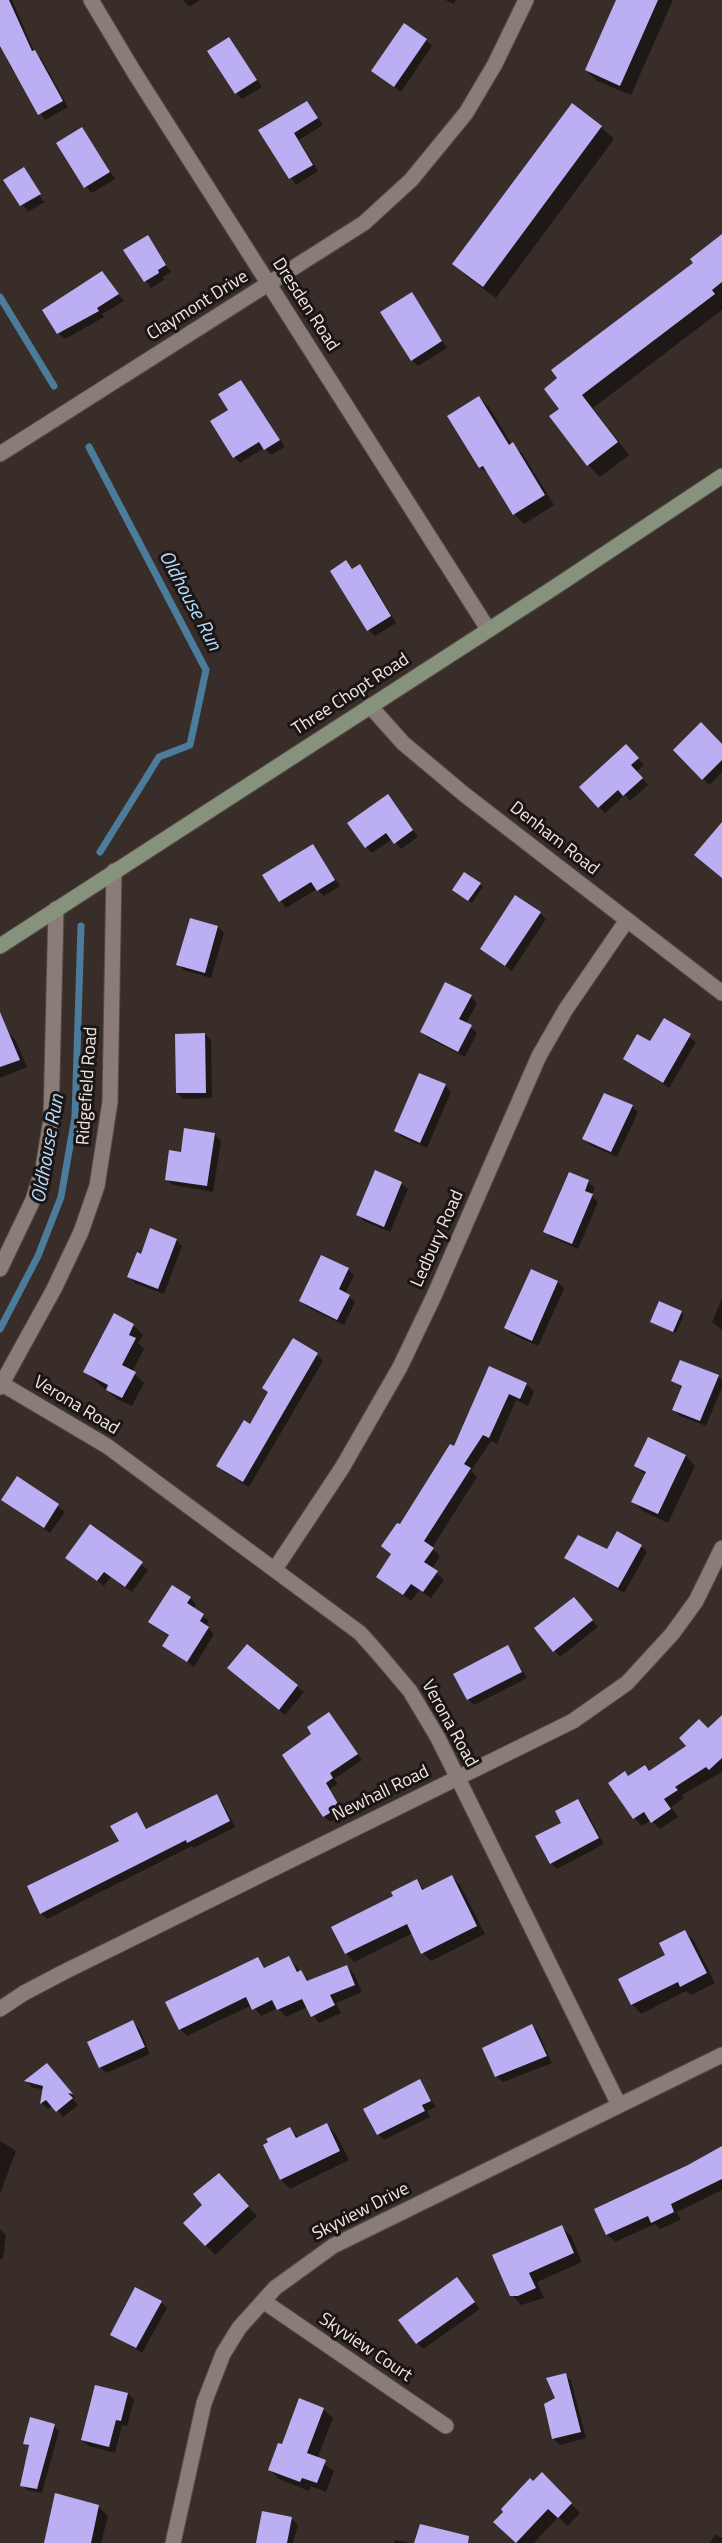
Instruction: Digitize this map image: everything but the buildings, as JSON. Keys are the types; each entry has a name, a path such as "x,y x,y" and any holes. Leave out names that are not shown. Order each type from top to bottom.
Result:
{"main road":[{"name":"Three Chopt Road","path":"0,946 722,476"}],"street":[{"name":"Dresden Road","path":"91,0 488,629"},
{"name":"Claymont Drive","path":"0,454 364,223 433,157 478,94 526,0"},
{"name":"Denham Road","path":"370,706 403,743 465,795 722,993"},
{"name":"Ridgefield Road","path":"1,1385 76,1242 97,1186 110,1102 114,871"},
{"name":"Ridgefield Road","path":"0,1269 33,1200 43,1168 51,1119 56,909"},
{"name":"Ledbury Road","path":"275,1569 342,1468 400,1367 434,1296 539,1056 566,1009 627,920"},
{"name":"Verona Road","path":"1,1385 106,1446 360,1633 378,1652 410,1691 458,1778 619,2105"},
{"name":"Newhall Road","path":"0,2009 64,1972 573,1721 627,1683 643,1668 696,1601 722,1548"},
{"name":"Skyview Drive","path":"172,2543 204,2403 223,2354 239,2328 262,2301 307,2262 333,2246 722,2055"},
{"name":"Skyview Court","path":"262,2301 446,2426"}],"waterway":[{"name":"Oldhouse Run","path":"0,297 54,386"},
{"name":"Oldhouse Run","path":"89,447 206,670 190,745 159,757 100,852"},
{"name":"Oldhouse Run","path":"0,1329 38,1256 61,1197 75,1117 81,926"}]}
